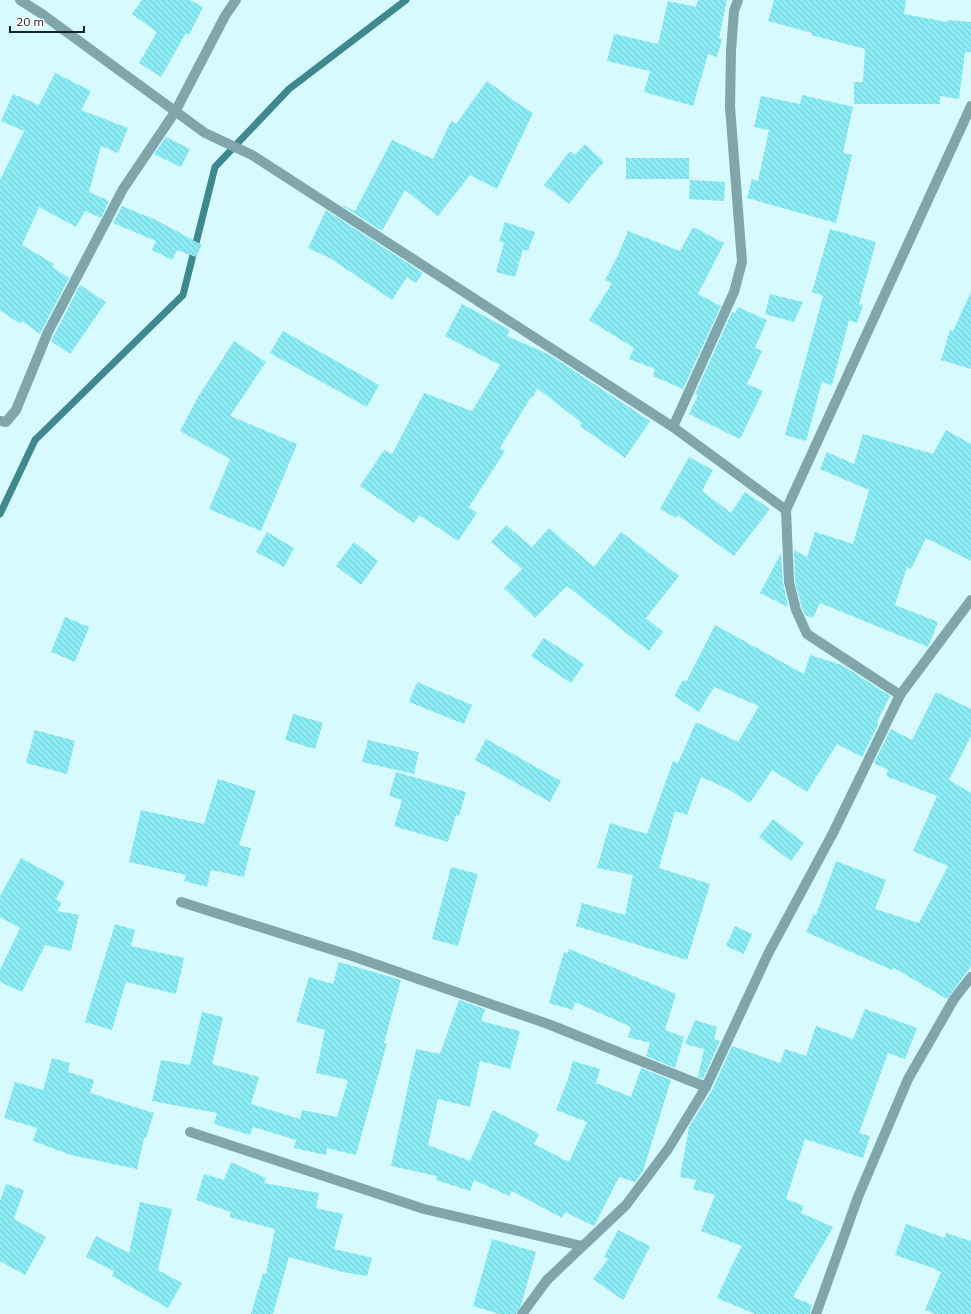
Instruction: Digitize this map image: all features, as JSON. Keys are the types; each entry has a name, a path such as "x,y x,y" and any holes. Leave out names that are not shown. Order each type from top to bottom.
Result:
{"street":[{"path":"20,0 42,14 204,134 252,155 673,427 786,510"},
{"path":"0,421 6,422 16,410 48,332 123,190 175,112 225,16 236,0"},
{"path":"673,427 734,292 742,262 730,106 731,51 734,11 738,0"},
{"path":"900,695 807,634 796,610 789,582 786,510 971,106"},
{"path":"522,1314 547,1280 626,1205 668,1149 706,1087 768,954 833,833 900,695 971,600"},
{"path":"181,902 350,955 541,1022 706,1087"},
{"path":"816,1314 858,1196 908,1079 954,998 971,977"},
{"path":"190,1132 424,1209 582,1246"}],"building":[{"path":"142,0 190,0 203,7 189,35 186,33 161,77 139,63 157,32 132,14"},
{"path":"698,0 727,0 719,38 722,39 717,57 708,54 693,106 644,92 650,71 607,61 614,34 658,44 668,1 696,7"},
{"path":"774,0 906,0 904,14 947,22 948,20 971,22 971,52 965,52 959,99 940,96 940,104 854,104 854,82 863,82 865,49 811,35 812,33 768,21"},
{"path":"55,73 91,91 81,110 128,128 118,153 101,146 89,192 109,201 101,218 85,211 76,227 39,207 22,245 54,264 52,267 69,278 40,334 22,321 20,324 0,310 0,180 24,131 1,121 13,94 39,105"},
{"path":"487,81 533,113 497,189 470,175 438,216 405,190 382,231 340,204 355,211 392,140 433,159 451,121 456,124"},
{"path":"802,95 853,107 843,153 852,155 836,223 747,198 752,179 758,181 769,130 754,127 761,96 800,104"},
{"path":"166,137 190,149 181,167 154,154"},
{"path":"585,144 604,162 569,204 544,185 570,151 575,155"},
{"path":"626,158 689,158 689,179 626,179"},
{"path":"690,180 725,182 724,201 689,199"},
{"path":"122,206 156,220 202,245 196,257 177,250 172,260 152,250 156,241 113,223"},
{"path":"326,210 423,273 416,283 407,277 392,300 330,258 308,248"},
{"path":"505,222 535,232 528,251 523,249 515,277 496,272 504,243 499,241"},
{"path":"693,227 724,243 698,294 721,306 683,389 653,376 655,369 629,359 634,348 589,320 612,283 605,280 619,253 628,231 680,251"},
{"path":"830,229 876,242 859,304 863,305 857,323 849,320 832,385 822,382 806,441 785,435 823,296 812,292"},
{"path":"80,285 106,302 70,354 51,341"},
{"path":"971,292 971,369 941,360 950,330 953,331"},
{"path":"770,294 803,302 794,322 765,314"},
{"path":"462,304 510,330 507,336 550,355 650,421 625,458 580,426 582,423 537,388 533,397 531,397 500,448 505,451 469,507 477,513 458,541 419,515 414,523 360,486 384,450 392,454 424,393 472,411 500,365 445,336"},
{"path":"738,307 767,320 755,348 762,351 747,384 763,391 740,439 689,414 698,395 695,394 732,312 735,313"},
{"path":"283,331 379,385 367,407 270,353"},
{"path":"234,341 266,362 230,416 297,444 261,531 209,509 230,459 180,431 198,397"},
{"path":"946,430 971,444 971,561 926,538 911,569 907,567 895,605 938,622 928,647 820,603 813,618 805,615 795,581 794,550 807,557 815,532 853,544 869,490 820,469 827,452 854,464 863,434 933,454"},
{"path":"689,457 713,470 702,491 731,513 745,492 770,509 734,556 678,515 676,518 660,509"},
{"path":"506,525 532,547 549,528 594,567 621,532 679,576 646,618 663,632 649,651 567,586 535,618 504,588 522,569 491,542"},
{"path":"267,532 294,548 284,567 256,552"},
{"path":"354,542 378,561 361,585 336,566"},
{"path":"781,553 783,582 788,607 760,593"},
{"path":"65,617 89,627 75,662 51,652"},
{"path":"715,625 804,674 810,655 842,665 890,696 877,722 879,723 862,757 837,744 807,792 772,770 750,803 728,789 701,777 687,815 675,811 659,868 710,884 687,960 576,926 582,903 625,915 633,875 597,868 610,823 647,834 673,761 678,763 696,722 738,742 759,706 714,687 699,712 674,696 683,680 686,682"},
{"path":"544,638 584,664 571,683 531,656"},
{"path":"417,682 472,705 464,724 409,702"},
{"path":"936,692 971,709 971,736 949,780 971,793 971,966 947,999 894,968 892,970 806,932 814,914 816,915 836,861 886,880 875,909 919,923 948,866 913,851 937,796 886,776 888,770 874,763 891,729 912,740"},
{"path":"293,714 323,723 315,749 285,740"},
{"path":"35,730 75,741 67,774 26,763"},
{"path":"486,739 561,781 550,802 475,760"},
{"path":"368,740 419,752 414,774 362,762"},
{"path":"396,772 466,792 459,816 456,815 448,842 394,826 402,800 389,796"},
{"path":"218,779 256,791 239,845 251,848 244,877 211,870 207,887 184,881 186,875 129,862 141,810 204,824"},
{"path":"773,819 804,843 791,861 759,837"},
{"path":"21,858 65,882 56,899 62,903 57,911 79,915 71,951 45,945 22,992 0,982 0,970 20,928 0,917 0,896"},
{"path":"451,867 478,874 458,946 432,939"},
{"path":"115,924 135,930 131,946 184,958 176,994 126,982 112,1030 85,1022"},
{"path":"735,926 752,934 744,954 726,946"},
{"path":"569,949 676,994 665,1030 684,1037 675,1068 646,1056 650,1043 628,1037 631,1027 575,1002 573,1010 549,1003 564,952 568,953"},
{"path":"339,962 401,980 384,1043 387,1043 356,1155 327,1148 326,1155 294,1148 296,1140 253,1127 250,1135 214,1124 217,1113 152,1101 161,1060 190,1065 202,1012 223,1017 212,1064 259,1077 251,1104 300,1119 302,1110 337,1117 348,1080 316,1073 325,1030 296,1022 309,977 333,984"},
{"path":"459,1000 485,1009 481,1021 520,1031 510,1069 480,1061 470,1107 438,1099 428,1145 470,1161 493,1110 539,1134 534,1144 569,1162 587,1122 556,1110 573,1061 600,1069 596,1083 631,1097 641,1068 671,1080 643,1171 635,1182 619,1177 594,1226 565,1212 562,1218 512,1191 509,1196 474,1180 470,1191 436,1180 437,1176 391,1166 416,1049 440,1054"},
{"path":"865,1009 917,1028 905,1059 888,1053 859,1133 870,1136 863,1158 805,1139 786,1199 804,1206 801,1213 833,1227 793,1297 812,1305 810,1314 755,1314 717,1298 742,1246 701,1231 715,1195 693,1189 696,1180 680,1177 689,1127 712,1090 732,1046 780,1063 785,1049 806,1056 816,1026 853,1039"},
{"path":"695,1020 717,1027 714,1039 720,1041 703,1079 698,1077 704,1049 685,1044"},
{"path":"52,1058 70,1063 68,1072 94,1080 90,1093 154,1113 146,1138 144,1138 137,1169 71,1155 33,1141 37,1128 4,1118 15,1082 43,1090"},
{"path":"231,1162 266,1178 264,1183 319,1193 316,1208 343,1214 334,1249 372,1258 367,1276 343,1272 289,1257 273,1314 251,1314 263,1273 266,1274 275,1229 229,1217 231,1212 196,1200 204,1174 224,1180"},
{"path":"6,1184 24,1190 14,1219 46,1237 25,1275 0,1261 0,1201"},
{"path":"140,1202 172,1209 158,1270 182,1283 168,1308 112,1276 114,1271 86,1257 96,1236 129,1253"},
{"path":"906,1224 945,1238 946,1233 971,1241 971,1314 935,1314 925,1310 941,1272 895,1255"},
{"path":"618,1230 650,1246 623,1300 593,1279 608,1259 604,1257"},
{"path":"492,1239 536,1252 521,1305 516,1314 499,1314 473,1306"}],"waterway":[{"path":"0,514 35,440 183,295 215,167 289,89 406,0"}]}
